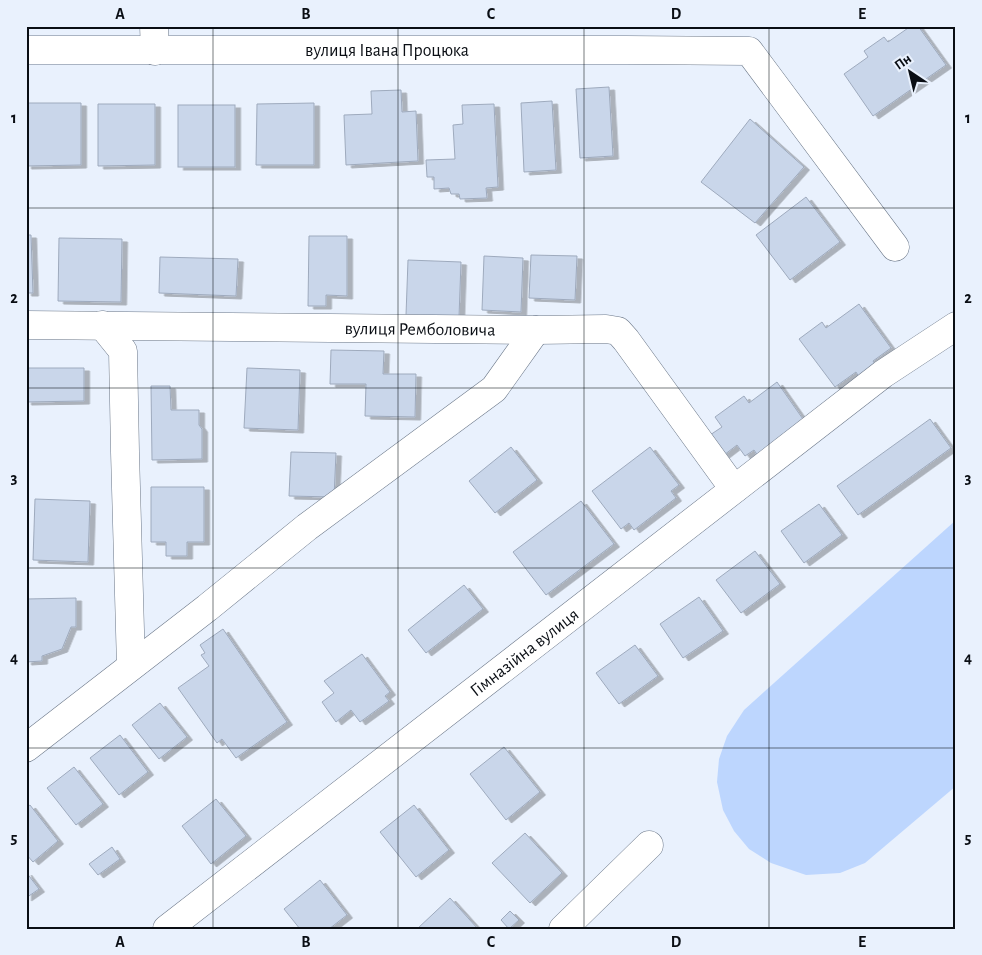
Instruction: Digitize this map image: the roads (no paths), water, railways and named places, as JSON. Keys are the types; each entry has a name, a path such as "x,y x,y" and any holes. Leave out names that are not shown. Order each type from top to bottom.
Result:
{"street":[{"name":"вулиця Івана Процюка","path":"26,50 155,39 749,51 895,247"},
{"name":"вулиця Ремболовича","path":"26,324 536,330 606,329 618,332 626,340 734,489"},
{"path":"102,325 123,351 131,666"},
{"name":"Гімназійна вулиця","path":"167,929 883,374 956,326"},
{"path":"26,748 207,608 306,527 494,389 536,330"},
{"path":"563,929 649,845"}]}
